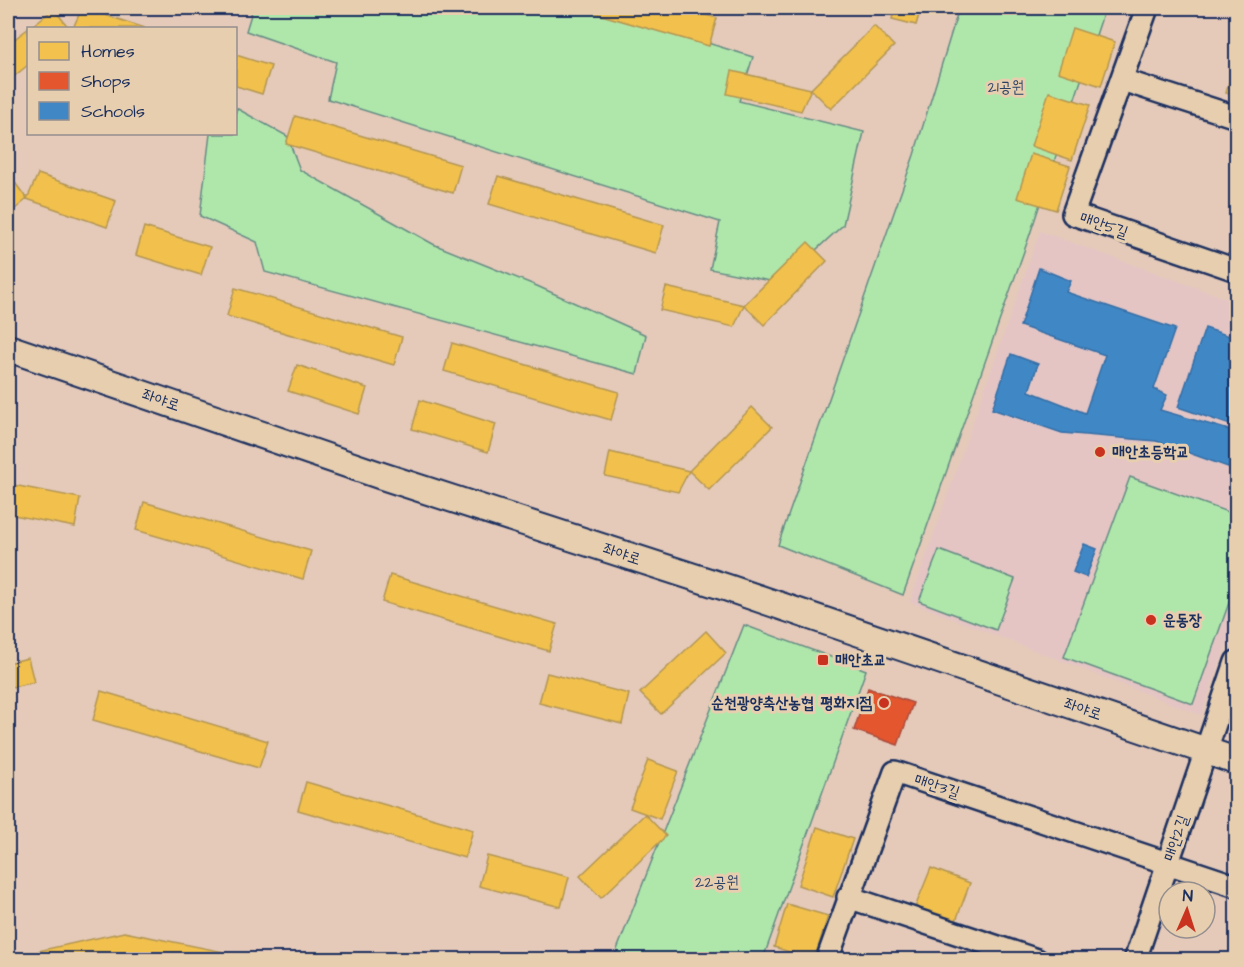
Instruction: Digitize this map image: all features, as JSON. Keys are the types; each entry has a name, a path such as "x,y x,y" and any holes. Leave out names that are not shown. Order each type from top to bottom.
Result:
{"street":[{"name":"매안5길","path":"1147,8 1073,214 1236,270"},
{"path":"1122,80 1236,117"},
{"name":"좌야로","path":"8,348 382,476 728,588 1236,761"},
{"path":"1206,750 1236,662"},
{"name":"매안2길","path":"1136,960 1206,750"},
{"name":"매안3길","path":"827,960 895,772 1168,863"},
{"path":"1168,863 1236,886"},
{"path":"848,897 1037,960"}],"shaded area":[{"name":"매안초등학교","path":"1040,231 1236,302 1236,619 1201,715 910,602"}],"green space":[{"path":"253,8 595,8 753,57 739,101 864,132 843,225 780,283 710,269 720,222 328,99 336,62 246,31"},
{"name":"21공원","path":"959,8 1105,8 1029,237 903,595 778,545 914,155"},
{"path":"237,109 287,136 300,170 433,244 537,286 646,335 637,374 265,272 257,242 200,216 210,135 237,135"},
{"name":"운동장","path":"1130,477 1236,515 1236,583 1193,704 1064,657"},
{"path":"939,550 1015,579 996,630 919,601"},
{"name":"22공원","path":"744,625 866,670 763,959 613,960"}],"building: Homes":[{"path":"84,8 142,27 73,27"},
{"path":"577,8 680,8 717,18 709,46"},
{"path":"895,8 921,8 916,25 892,19"},
{"path":"54,9 68,27 30,27"},
{"path":"874,26 894,46 831,109 811,89"},
{"path":"1072,28 1115,42 1101,86 1058,72"},
{"path":"27,30 27,66 12,78 8,72 8,44"},
{"path":"237,55 271,66 262,94 237,86"},
{"path":"1236,57 1236,96 1226,93"},
{"path":"732,71 811,89 801,111 727,94"},
{"path":"1049,92 1090,105 1072,160 1031,146"},
{"path":"295,116 461,165 453,193 286,144"},
{"path":"1031,154 1070,166 1056,210 1017,198"},
{"path":"38,174 116,201 107,227 27,199"},
{"path":"10,176 27,199 8,215 8,178"},
{"path":"498,176 664,225 656,253 489,204"},
{"path":"144,227 210,247 201,275 136,255"},
{"path":"808,242 827,261 764,325 744,305"},
{"path":"666,287 744,305 734,327 660,310"},
{"path":"235,288 402,337 394,365 227,316"},
{"path":"452,343 619,392 611,420 444,371"},
{"path":"297,365 367,388 359,414 288,391"},
{"path":"420,400 496,424 488,452 412,429"},
{"path":"752,407 772,427 709,490 689,471"},
{"path":"610,452 689,471 678,492 605,476"},
{"path":"8,484 80,498 75,527 8,514"},
{"path":"144,502 311,551 303,579 136,530"},
{"path":"390,575 557,624 549,651 382,602"},
{"path":"706,631 726,653 661,714 640,693"},
{"path":"28,658 34,682 8,688 8,663"},
{"path":"547,673 629,694 622,724 539,703"},
{"path":"101,691 268,741 259,768 93,720"},
{"path":"648,760 678,771 660,819 630,808"},
{"path":"306,782 473,830 465,858 298,810"},
{"path":"645,814 666,836 601,898 580,876"},
{"path":"817,827 853,839 833,897 798,885"},
{"path":"487,856 569,877 561,907 479,886"},
{"path":"931,868 970,883 954,926 914,910"},
{"path":"787,904 828,916 814,960 774,947"},
{"path":"124,932 224,952 223,960 40,960 38,951"}],"building: Shops":[{"path":"868,688 913,703 898,745 854,730"}],"building: Schools":[{"path":"1039,268 1071,281 1066,292 1175,329 1154,389 1167,395 1160,410 1236,432 1236,470 1156,441 1062,433 992,409 1011,354 1038,364 1029,391 1085,413 1105,355 1020,326"},
{"path":"1205,328 1236,338 1236,427 1178,407"},
{"path":"1084,544 1097,549 1086,577 1073,572"}],"place":[{"name":"매안초등학교","path":"1100,452"},
{"name":"운동장","path":"1151,620"},
{"name":"매안초교","path":"823,660"},
{"name":"순천광양축산농협 평화지점","path":"884,703"}]}
